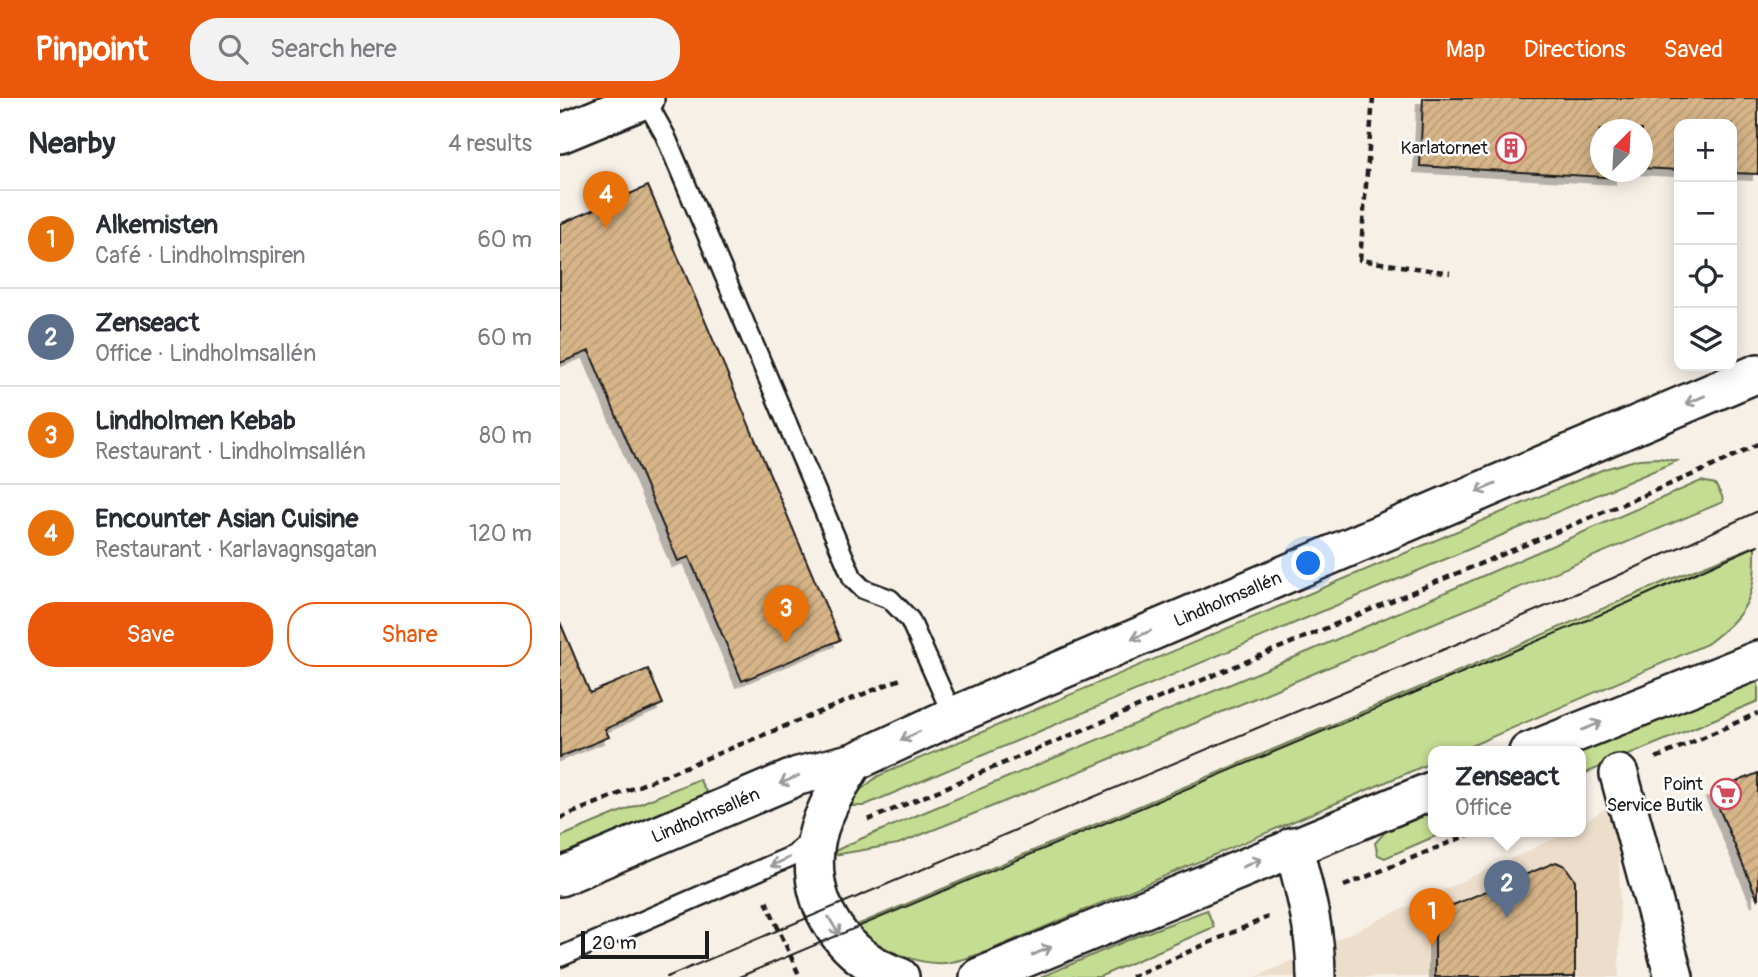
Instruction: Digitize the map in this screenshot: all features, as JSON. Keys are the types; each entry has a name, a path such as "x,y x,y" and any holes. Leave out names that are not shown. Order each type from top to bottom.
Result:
{"street":[{"path":"560,134 627,102"},
{"name":"Lindholmsallén","path":"560,877 798,776 855,762 953,716 1758,373"},
{"path":"1543,746 1758,660"},
{"path":"855,762 825,814 815,849 818,885 833,927 847,946 887,975"},
{"path":"1619,774 1674,977"},
{"path":"979,977 1428,792"},
{"path":"1293,846 1308,900 1316,949 1316,977"}],"lane":[{"path":"627,102 665,135 853,579 863,589 890,599 910,620 953,716"},
{"path":"560,957 794,855 816,835 825,814"}],"path":[{"path":"1373,98 1360,260 1450,273"},
{"path":"815,849 847,829 1711,467 1758,444"},
{"path":"560,818 930,667"},
{"path":"1619,774 1758,713"},
{"path":"1131,977 1308,900 1463,837"}],"shaded area":[{"path":"1616,802 1620,889 1619,977 1256,977 1557,837 1586,837 1586,821"}],"green space":[{"path":"1639,459 1677,461 863,806 851,806 858,792 878,776 1604,469"},
{"path":"1701,481 1715,484 1723,502 1081,771 898,844 834,855 835,851 858,840 1312,650"},
{"path":"1755,546 1754,578 1747,603 1732,623 1707,644 1471,746 1428,746 1428,764 988,951 951,962 926,962 887,948 857,925 1466,668 1664,582"},
{"path":"1758,674 1758,701 1586,773 1586,747"},
{"path":"699,779 709,797 560,861 560,837"},
{"path":"1428,813 1428,837 1433,837 1385,858 1378,855 1375,843 1385,832"},
{"path":"1207,910 1214,927 1099,977 1041,977 1135,937"}],"building":[{"name":"Karlatornet","path":"1423,98 1758,98 1758,174 1737,173 1737,119 1674,119 1674,170 1653,169 1653,119 1590,119 1590,176 1420,166"},
{"path":"648,186 840,640 742,681 689,557 678,561 589,351 560,363 560,224"},
{"path":"560,622 590,693 648,669 663,704 605,729 609,737 560,757"},
{"path":"1758,773 1758,900 1712,792"},
{"path":"1556,862 1565,866 1575,880 1575,977 1435,977 1435,926 1441,910"}],"tram line":[{"path":"667,977 1613,578 1758,511"},
{"path":"739,977 1623,605 1758,545"}],"place":[{"name":"Karlatornet","path":"1511,148"},
{"name":"Encounter Asian Cuisine","path":"606,229"},
{"name":"Lindholmen Kebab","path":"786,643"},
{"name":"Point Service Butik","path":"1726,794"},
{"name":"Zenseact","path":"1507,918"},
{"name":"Alkemisten","path":"1432,946"}]}
